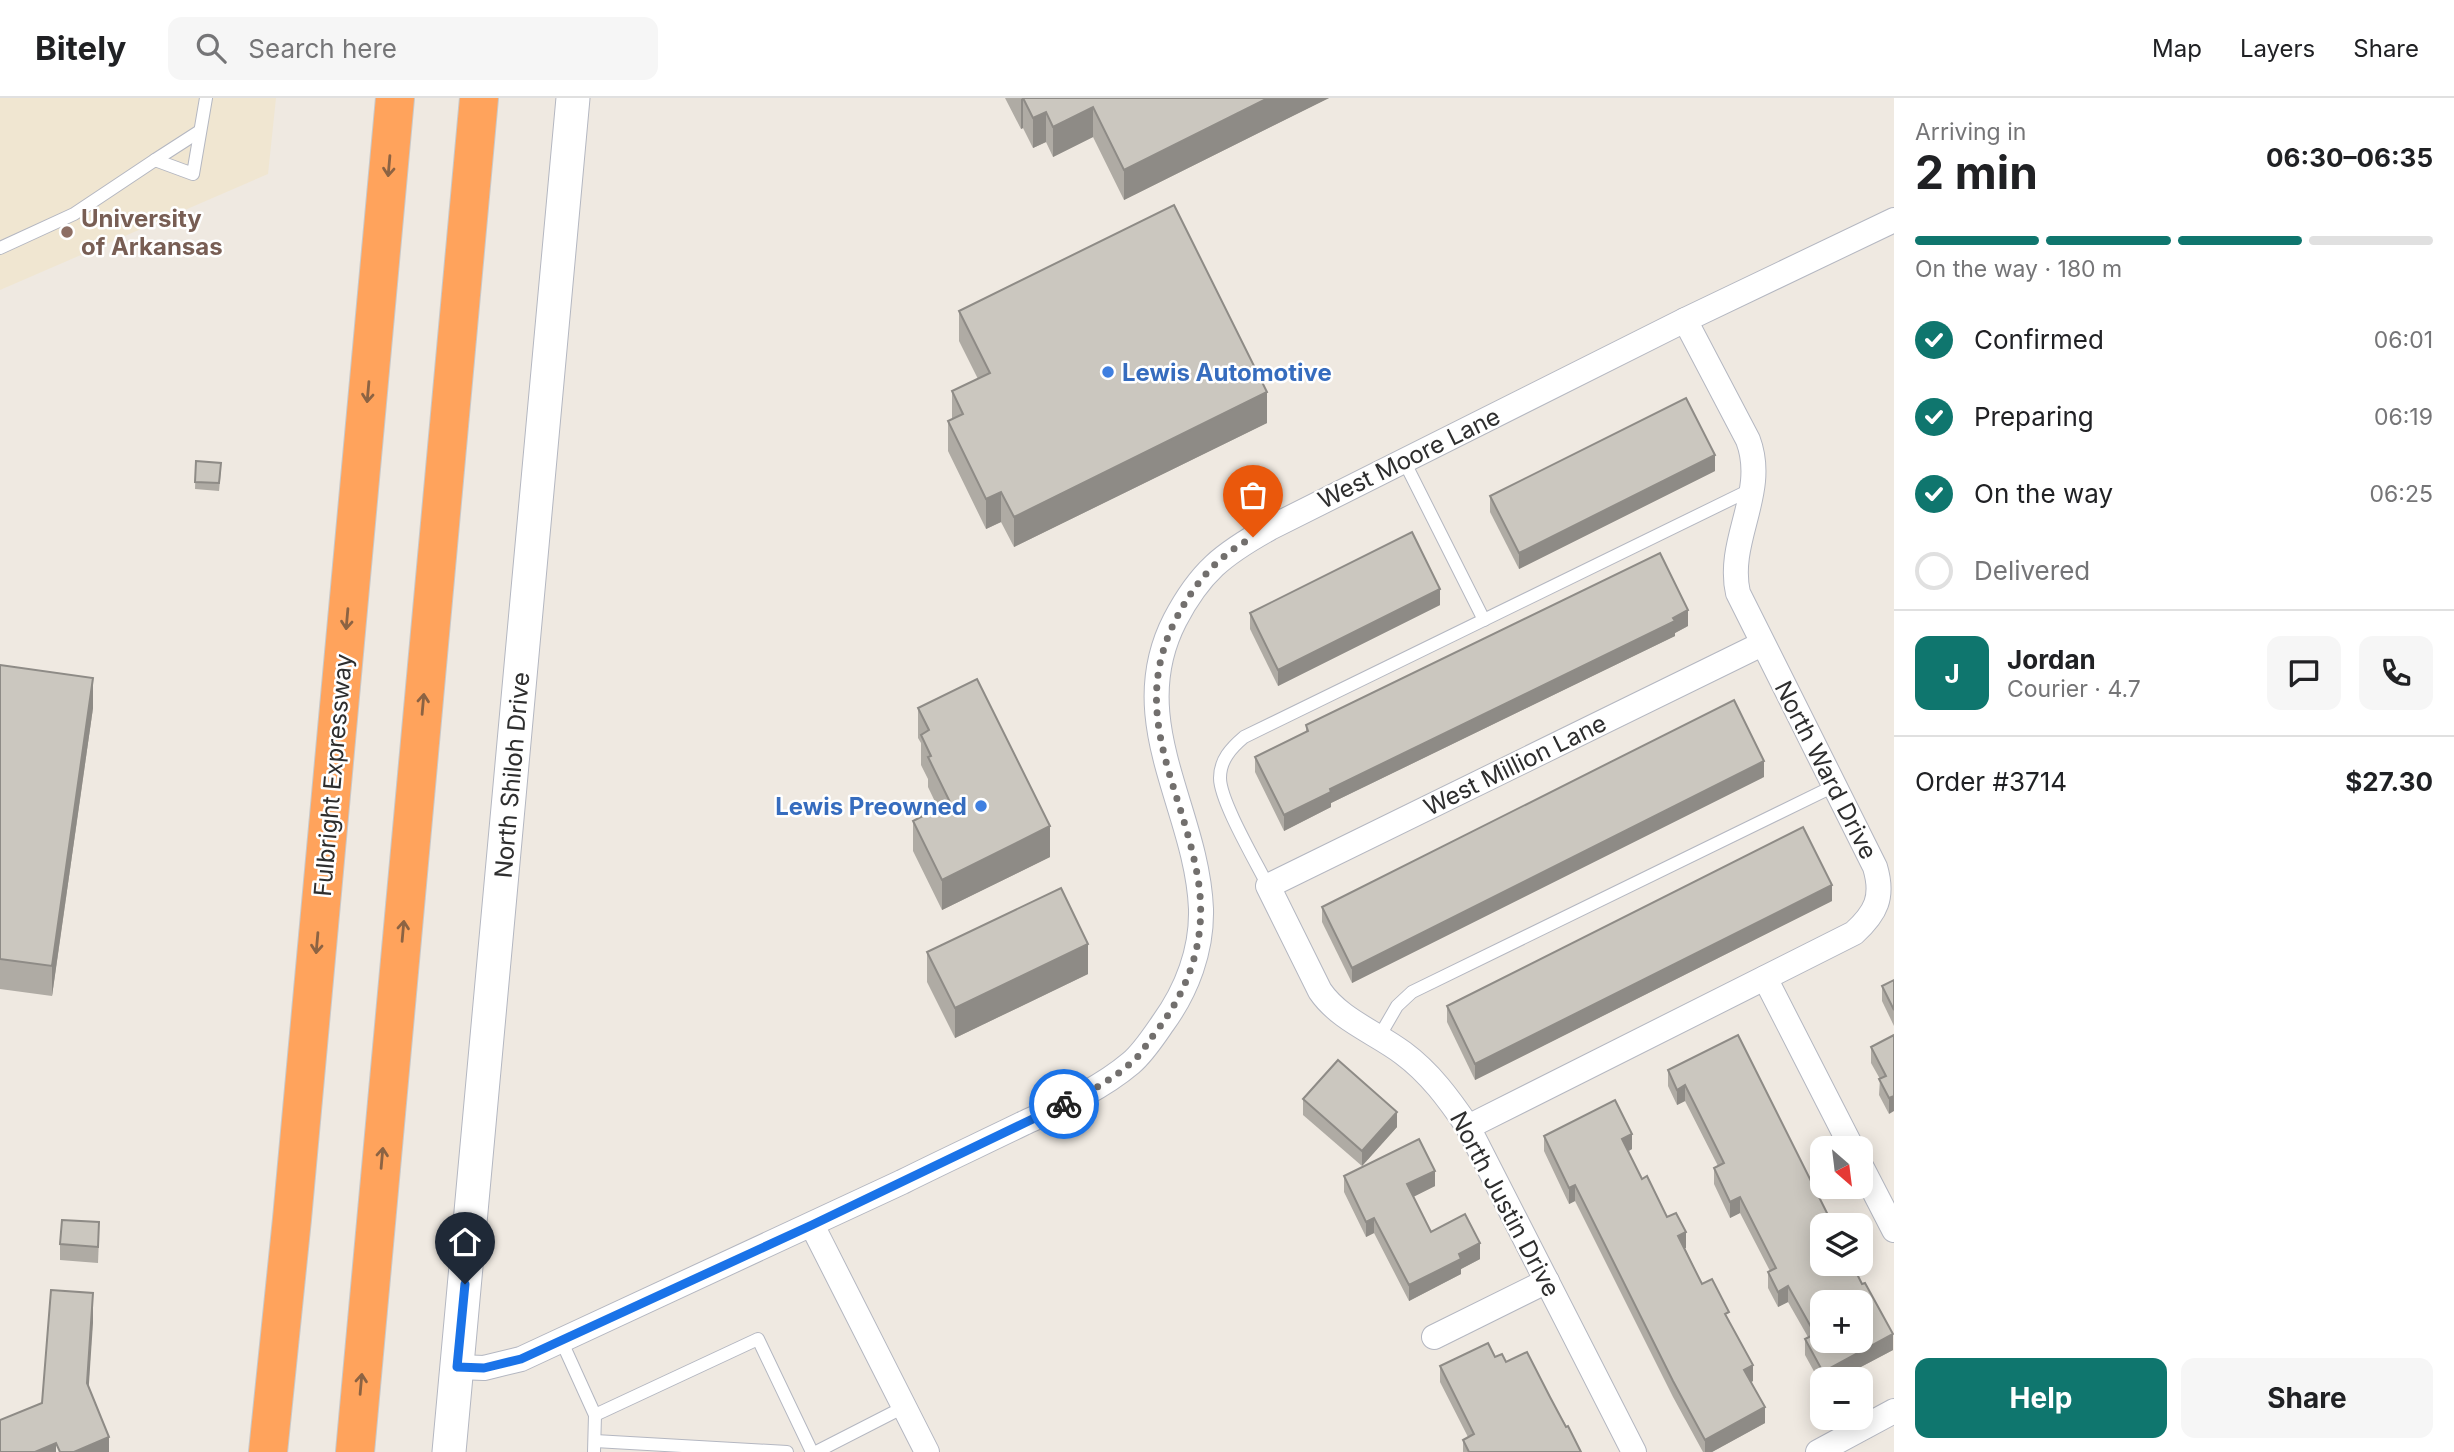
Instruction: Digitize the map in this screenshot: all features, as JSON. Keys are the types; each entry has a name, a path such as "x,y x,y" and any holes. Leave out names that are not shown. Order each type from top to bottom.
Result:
{"highway":[{"name":"Fulbright Expressway","path":"268,1452 296,1178 395,98"},
{"path":"355,1452 479,98"}],"street":[{"name":"North Shiloh Drive","path":"449,1452 573,98"},
{"name":"West Moore Lane","path":"457,1367 484,1368 513,1360 561,1340 812,1225 1090,1092 1133,1061 1164,1023 1186,985 1197,947 1201,911 1198,878 1163,749 1156,712 1157,674 1166,637 1185,600 1209,568 1236,547 1404,461 1685,320 1894,220"},
{"name":"North Ward Drive","path":"1468,1127 1854,933 1886,900 1875,867 1744,607 1735,580 1735,565 1755,477 1755,458 1685,320"},
{"name":"West Million Lane","path":"1268,886 1762,644"},
{"name":"North Justin Drive","path":"1268,886 1320,991 1331,1007 1403,1052 1444,1093 1468,1127 1634,1452"},
{"path":"1765,978 1846,1136"},
{"path":"1873,1189 1894,1230"},
{"path":"812,1225 927,1452"},
{"path":"1434,1337 1547,1281"},
{"path":"1818,1452 1894,1411"}],"lane":[{"path":"155,160 193,174 206,98"},
{"path":"0,248 74,214 201,131"},
{"path":"1404,461 1484,620"},
{"path":"1268,886 1224,796 1220,777 1224,759 1232,747 1244,737 1752,489"},
{"path":"1379,1038 1397,1006 1412,992 1833,786"},
{"path":"595,1415 758,1339 814,1452 904,1407"},
{"path":"561,1340 595,1415 595,1446 787,1452"}],"shaded area":[{"name":"University of Arkansas","path":"0,98 276,98 268,174 0,290"}],"building":[{"path":"1023,98 1268,98 1124,170 1093,107 1053,127 1046,112 1033,118"},
{"name":"Lewis Automotive","path":"1174,205 1267,392 1014,517 1001,492 986,499 948,421 963,414 952,391 990,373 959,311"},
{"path":"1686,398 1715,455 1519,553 1490,496"},
{"path":"196,461 221,463 219,483 195,482"},
{"path":"1412,532 1440,589 1278,670 1250,613"},
{"path":"1660,553 1688,610 1673,618 1675,621 1330,789 1331,792 1284,815 1255,757 1308,731 1306,725"},
{"path":"0,665 93,678 52,966 0,959"},
{"name":"Lewis Preowned","path":"977,679 1050,826 942,880 913,821 950,802 928,757 931,756 921,735 929,730 918,708"},
{"path":"1734,700 1764,761 1352,968 1322,907"},
{"path":"1803,827 1832,885 1475,1064 1447,1006"},
{"path":"1061,888 1088,944 955,1008 927,952"},
{"path":"1894,980 1894,1010 1882,986"},
{"path":"1738,1035 1810,1179 1810,1199 1820,1199 1827,1213 1810,1213 1810,1276 1858,1276 1869,1290 1810,1290 1810,1325 1788,1286 1778,1292 1768,1272 1776,1268 1740,1197 1730,1202 1714,1168 1724,1163 1685,1085 1677,1090 1668,1070"},
{"path":"1894,1035 1894,1096 1889,1098 1879,1079 1886,1076 1871,1047"},
{"path":"1338,1060 1397,1112 1362,1151 1303,1099"},
{"path":"1615,1100 1632,1134 1622,1139 1642,1179 1647,1176 1667,1217 1676,1213 1686,1232 1678,1236 1702,1284 1712,1279 1729,1312 1725,1314 1753,1365 1744,1370 1765,1407 1705,1440 1575,1185 1569,1188 1544,1136"},
{"path":"1419,1139 1435,1171 1407,1184 1431,1232 1465,1214 1480,1243 1459,1254 1461,1259 1409,1285 1374,1218 1366,1222 1344,1176"},
{"path":"62,1220 99,1222 98,1247 60,1244"},
{"path":"51,1290 93,1293 87,1383 109,1437 74,1452 60,1452 56,1443 35,1452 0,1452 0,1420 42,1403"},
{"path":"1873,1298 1893,1334 1873,1345"},
{"path":"1488,1343 1495,1357 1502,1354 1506,1362 1527,1352 1581,1452 1469,1452 1463,1440 1474,1434 1440,1366"},
{"path":"1813,1353 1858,1353 1832,1367 1820,1367"}],"way so far":[{"path":"1064,1104 1090,1092 1133,1061 1164,1023 1186,985 1197,947 1201,911 1198,878 1163,749 1156,712 1157,674 1166,637 1185,600 1209,568 1253,537"}],"place":[{"name":"University of Arkansas","path":"67,232"},
{"name":"Lewis Automotive","path":"1108,372"},
{"name":"Lewis Preowned","path":"981,806"}],"route":[{"path":"465,1284 457,1367 484,1368 521,1359 812,1225 1064,1104"}]}
